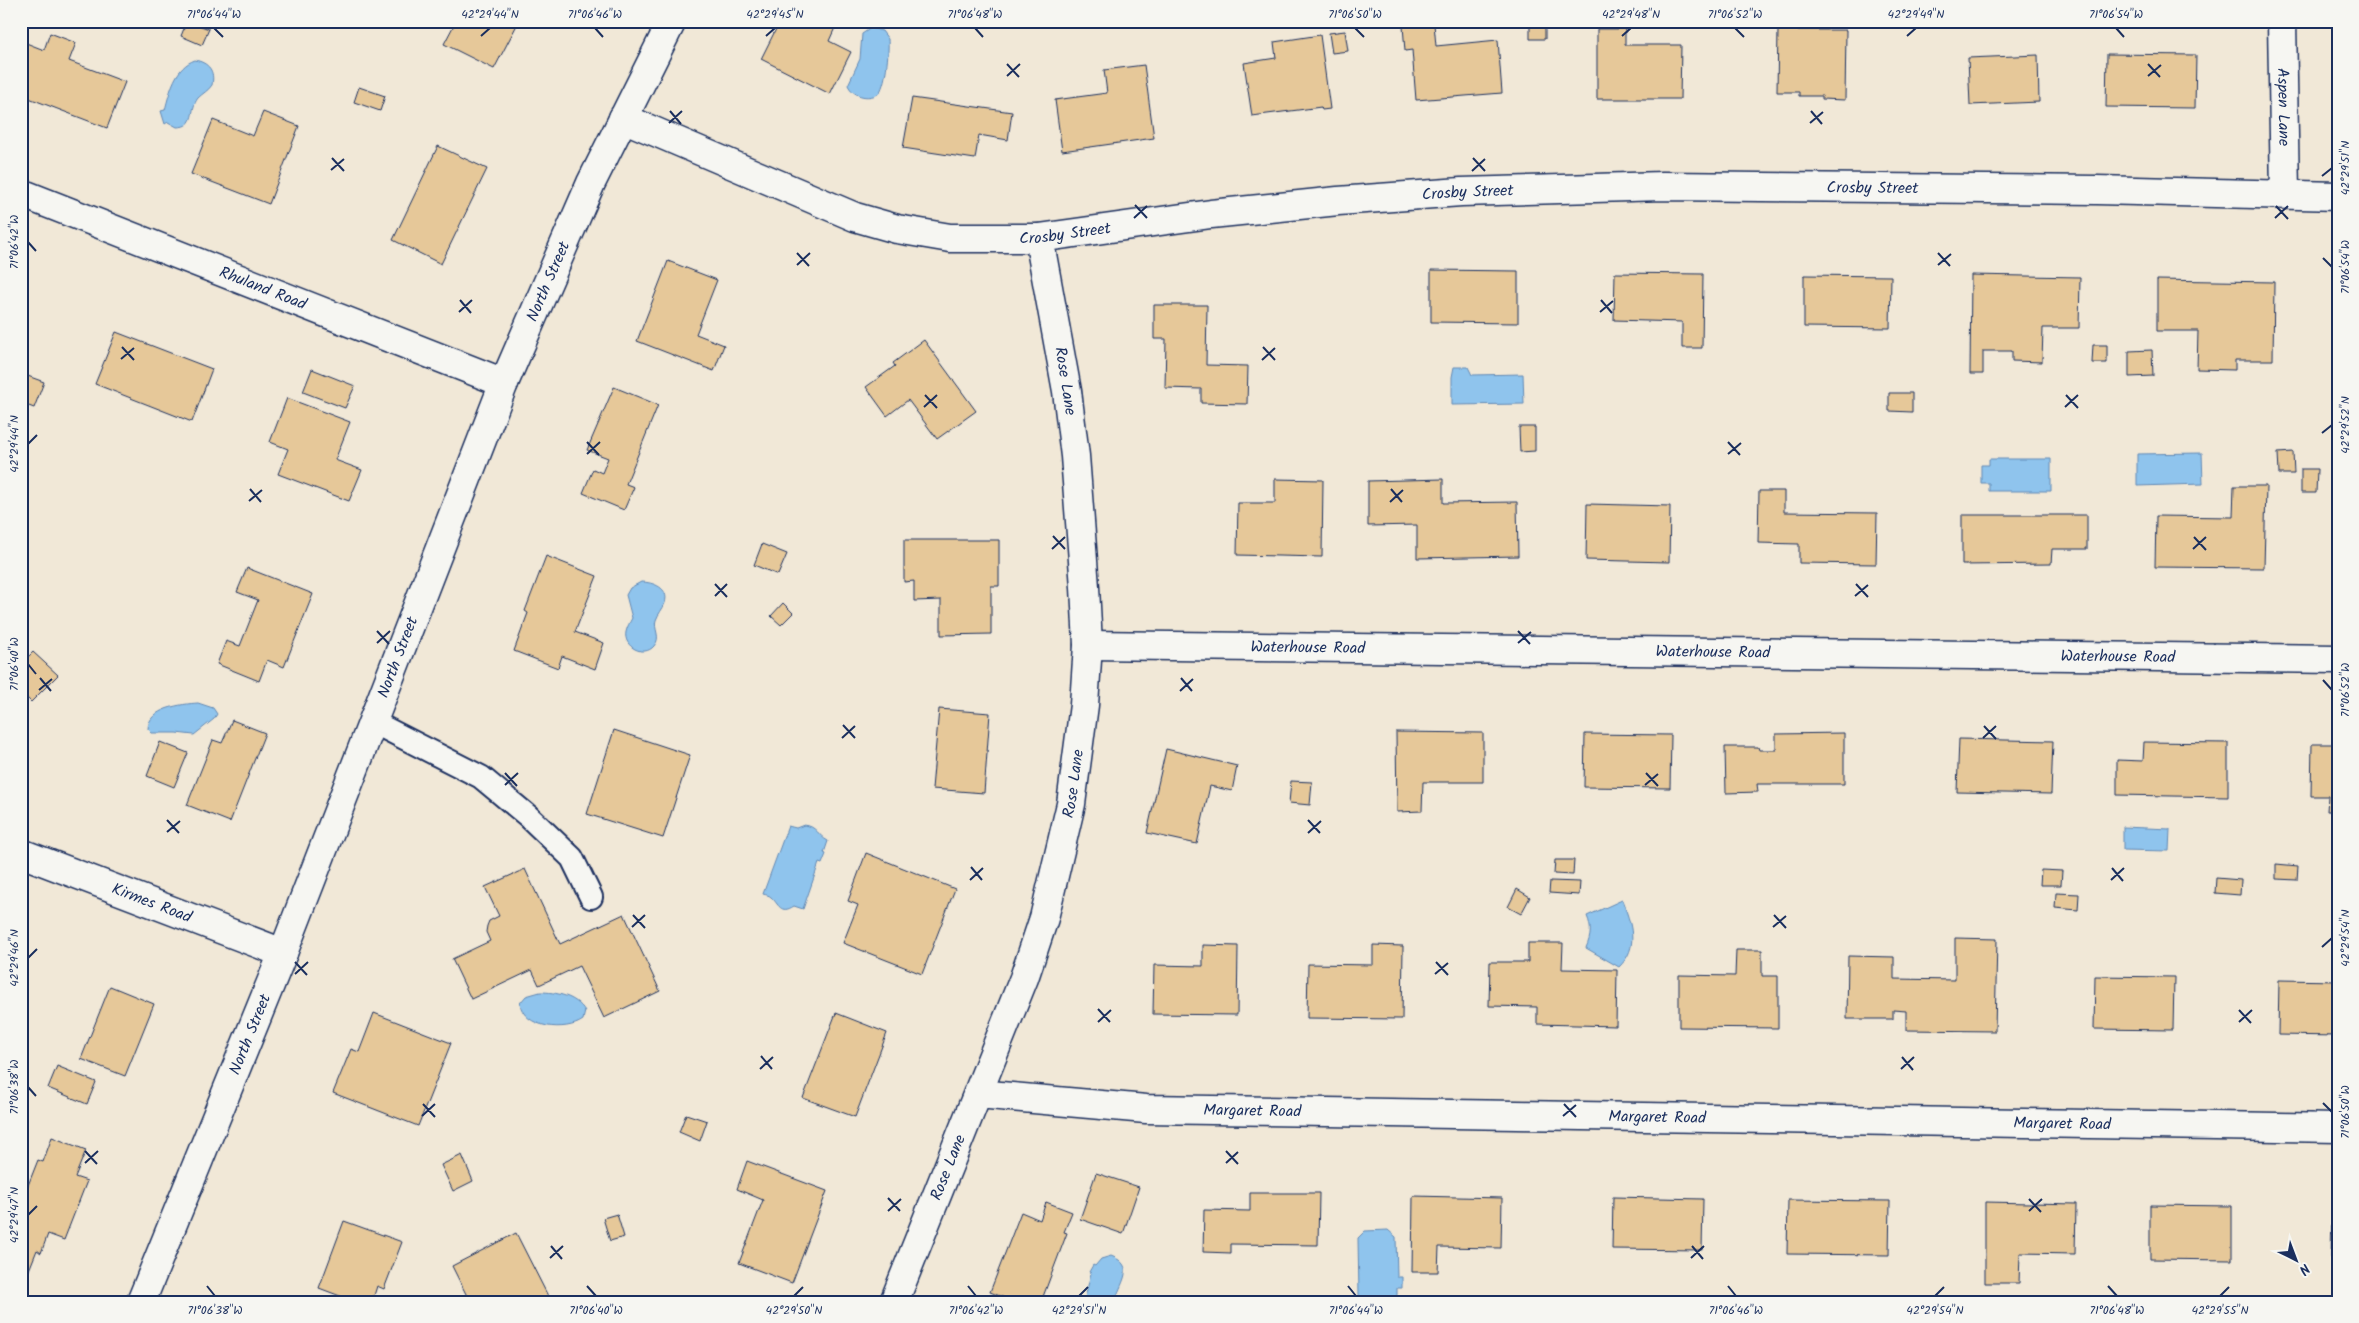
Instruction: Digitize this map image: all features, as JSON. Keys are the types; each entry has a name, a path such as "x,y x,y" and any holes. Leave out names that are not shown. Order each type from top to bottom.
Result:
{"street":[{"name":"North Street","path":"141,1302 283,952 504,382 622,118 672,21"},
{"name":"Aspen Lane","path":"2282,21 2285,194"},
{"name":"Crosby Street","path":"622,118 754,175 875,224 950,238 1039,238 1210,214 1338,201 1460,192 1673,186 2338,196"},
{"name":"Rhuland Road","path":"21,193 504,382"},
{"name":"Rose Lane","path":"894,1302 1024,978 1044,918 1071,804 1084,705 1088,645 1075,456 1067,391 1039,238"},
{"name":"Waterhouse Road","path":"1088,645 2338,658"},
{"name":"Kirmes Road","path":"21,853 283,952"},
{"name":"Margaret Road","path":"978,1094 1146,1109 2338,1128"}],"lane":[{"path":"373,722 481,777 528,816 572,858 591,897"}],"water":[{"path":"871,28 882,31 888,39 887,60 881,90 874,96 865,97 853,92 848,85 860,59 862,34"},
{"path":"195,60 204,63 210,68 213,76 212,85 195,102 190,121 187,124 177,127 168,122 165,124 161,111 165,110 174,80 188,63"},
{"path":"1454,367 1468,367 1472,375 1523,374 1524,404 1452,405"},
{"path":"2202,453 2203,484 2137,486 2137,454"},
{"path":"1989,459 2051,459 2051,491 1989,491 1989,483 1981,483 1981,465 1989,465"},
{"path":"641,582 651,583 659,587 665,593 666,598 655,623 656,643 645,651 635,649 626,637 626,630 632,618 626,595 630,588"},
{"path":"198,703 213,708 217,714 214,719 194,735 152,733 148,729 149,722 154,716 167,708"},
{"path":"804,825 815,829 828,841 824,853 826,854 822,864 819,863 803,909 794,906 783,909 770,896 763,894 788,826 796,828"},
{"path":"2123,827 2170,829 2169,851 2123,850"},
{"path":"1622,900 1631,926 1632,943 1626,959 1619,967 1586,948 1590,932 1587,916"},
{"path":"540,992 559,994 571,998 585,1011 583,1020 576,1024 557,1027 537,1023 529,1018 523,1012 520,1003 526,996"},
{"path":"1388,1230 1396,1237 1397,1277 1402,1277 1402,1288 1397,1288 1397,1295 1390,1302 1366,1302 1359,1295 1358,1238 1365,1231"},
{"path":"1111,1256 1124,1265 1125,1270 1125,1276 1115,1302 1084,1302 1091,1273 1089,1272 1093,1265 1095,1266 1101,1259"}],"building":[{"path":"187,21 209,29 202,45 181,36"},
{"path":"456,21 519,21 494,69 444,44"},
{"path":"780,21 838,21 829,41 851,52 830,94 761,59"},
{"path":"1545,22 1545,39 1530,39 1530,23"},
{"path":"1434,24 1436,46 1498,40 1502,93 1416,100 1412,50 1405,51 1403,26"},
{"path":"1597,29 1625,29 1625,45 1681,45 1680,99 1597,99"},
{"path":"1778,30 1846,30 1845,100 1822,99 1822,96 1799,96 1799,92 1777,92"},
{"path":"1345,31 1348,51 1332,53 1329,33"},
{"path":"50,33 76,43 69,61 125,82 107,128 21,95 21,41 44,50"},
{"path":"1320,35 1330,109 1322,110 1321,107 1252,116 1244,63 1276,58 1274,42"},
{"path":"2107,54 2196,55 2195,108 2106,107"},
{"path":"2038,55 2039,102 1970,105 1968,58"},
{"path":"1144,65 1154,138 1062,151 1055,100 1107,93 1104,70"},
{"path":"359,87 385,96 380,111 354,102"},
{"path":"912,98 1012,112 1008,140 979,135 975,159 903,148"},
{"path":"263,112 299,126 269,204 191,174 213,120 253,136"},
{"path":"438,146 487,169 441,264 393,240"},
{"path":"668,261 717,280 696,334 724,345 714,371 637,341"},
{"path":"1431,270 1518,271 1518,323 1431,322"},
{"path":"1615,273 1703,274 1702,348 1682,348 1682,322 1614,320"},
{"path":"1804,275 1891,276 1890,328 1804,327"},
{"path":"1971,275 2080,277 2079,328 2043,328 2042,362 2012,361 2012,351 1983,351 1983,374 1970,374"},
{"path":"2157,280 2274,282 2273,360 2235,360 2235,370 2197,369 2198,331 2157,331"},
{"path":"1154,305 1207,305 1206,365 1248,366 1247,404 1201,403 1201,389 1165,388 1166,339 1154,339"},
{"path":"116,332 212,369 192,422 95,384"},
{"path":"924,340 976,411 937,439 908,400 887,416 866,387 895,366 893,363"},
{"path":"2093,345 2107,345 2107,363 2092,363"},
{"path":"2152,350 2153,376 2129,377 2129,351"},
{"path":"312,369 355,386 345,408 303,392"},
{"path":"25,375 44,382 34,408 21,403 21,384"},
{"path":"614,387 658,405 626,484 634,487 624,510 583,493 593,469 602,473 608,458 587,450"},
{"path":"1889,393 1912,393 1912,412 1889,411"},
{"path":"287,398 350,422 335,460 362,470 349,501 278,474 288,449 270,442"},
{"path":"1519,427 1535,427 1535,451 1520,452"},
{"path":"2293,452 2294,474 2279,474 2278,453"},
{"path":"2301,469 2317,469 2316,493 2301,493"},
{"path":"1275,479 1323,480 1322,557 1237,555 1238,503 1275,503"},
{"path":"1443,479 1443,503 1517,502 1518,556 1417,558 1417,525 1368,526 1368,481"},
{"path":"2234,486 2266,486 2264,568 2155,567 2156,516 2233,517"},
{"path":"1759,491 1784,491 1784,512 1877,513 1876,564 1799,563 1799,544 1758,543"},
{"path":"1587,504 1670,506 1669,562 1586,560"},
{"path":"1962,515 2087,515 2087,549 2052,549 2051,564 1962,565"},
{"path":"904,540 999,540 999,586 991,586 991,634 941,635 941,600 914,601 914,581 904,582"},
{"path":"762,544 787,554 778,575 754,565"},
{"path":"546,556 597,576 575,632 604,643 595,669 562,656 558,668 514,651 528,613 525,611"},
{"path":"247,568 313,594 284,667 267,660 259,681 217,664 226,641 240,646 258,600 237,592"},
{"path":"783,603 793,613 781,625 771,616"},
{"path":"33,652 58,675 31,702 21,692 21,664"},
{"path":"939,709 990,713 984,793 932,789"},
{"path":"232,720 265,733 230,822 187,805 213,740 222,743"},
{"path":"614,730 690,755 663,838 587,814"},
{"path":"1396,732 1483,733 1483,782 1423,782 1422,811 1397,812"},
{"path":"1844,733 1844,784 1757,784 1758,792 1726,793 1725,747 1758,747 1759,750 1776,750 1776,734"},
{"path":"1585,734 1671,735 1670,788 1584,787"},
{"path":"1959,739 2053,741 2051,794 1957,792"},
{"path":"160,742 188,753 174,787 147,776"},
{"path":"2144,742 2228,743 2228,797 2117,795 2117,760 2143,761"},
{"path":"2312,744 2338,744 2338,811 2327,811 2328,796 2311,796"},
{"path":"1166,749 1237,766 1232,791 1210,786 1197,844 1147,833"},
{"path":"1291,781 1312,782 1310,805 1289,803"},
{"path":"866,853 955,889 922,974 843,943 858,905 848,901"},
{"path":"1555,860 1574,860 1573,875 1554,874"},
{"path":"2276,864 2298,866 2297,880 2276,879"},
{"path":"525,869 560,944 624,914 660,991 604,1018 579,966 539,985 532,970 471,999 452,959 490,941 486,932 487,926 489,921 499,916 485,887"},
{"path":"2041,870 2062,871 2061,885 2040,885"},
{"path":"2216,878 2241,880 2240,895 2215,893"},
{"path":"1550,881 1580,882 1579,895 1549,893"},
{"path":"1517,889 1530,897 1521,914 1508,907"},
{"path":"2056,893 2079,894 2078,910 2055,908"},
{"path":"1955,938 1997,939 1995,1031 1906,1030 1906,1011 1893,1010 1893,1019 1847,1019 1848,956 1894,957 1894,979 1955,980"},
{"path":"1528,943 1563,943 1562,969 1617,970 1616,1026 1537,1024 1537,1007 1489,1006 1490,962 1528,962"},
{"path":"1203,945 1238,946 1237,1015 1153,1014 1154,965 1203,966"},
{"path":"1373,945 1403,946 1402,1019 1307,1018 1308,964 1373,965"},
{"path":"1736,950 1762,950 1762,976 1778,976 1778,1028 1679,1027 1679,975 1735,976"},
{"path":"2095,976 2174,977 2173,1030 2094,1029"},
{"path":"2279,980 2338,981 2338,1036 2278,1035"},
{"path":"110,986 154,1004 125,1076 81,1059"},
{"path":"374,1013 451,1043 418,1126 333,1093 351,1049 359,1052"},
{"path":"836,1013 887,1033 855,1117 803,1098"},
{"path":"57,1066 96,1082 87,1104 48,1088"},
{"path":"686,1114 707,1121 700,1141 679,1132"},
{"path":"52,1137 86,1150 75,1177 87,1181 64,1240 48,1234 41,1253 37,1250 25,1280 21,1279 21,1203 38,1160 43,1162"},
{"path":"462,1155 473,1181 453,1191 441,1165"},
{"path":"747,1161 827,1191 792,1283 739,1263 763,1200 737,1189"},
{"path":"1096,1173 1139,1187 1123,1234 1080,1219"},
{"path":"1250,1193 1319,1193 1318,1245 1231,1244 1231,1253 1203,1252 1204,1210 1250,1211"},
{"path":"1413,1196 1502,1198 1501,1248 1439,1247 1438,1272 1412,1272"},
{"path":"1613,1197 1703,1199 1702,1250 1612,1249"},
{"path":"1788,1200 1890,1201 1889,1255 1787,1254"},
{"path":"1046,1202 1072,1212 1064,1232 1067,1233 1041,1302 1015,1302 990,1292 1021,1212 1040,1220"},
{"path":"1985,1202 2076,1204 2075,1254 2020,1253 2019,1283 1985,1283"},
{"path":"2150,1205 2232,1206 2232,1260 2150,1259"},
{"path":"2332,1208 2338,1208 2338,1261 2331,1261"},
{"path":"617,1214 624,1237 610,1241 603,1218"},
{"path":"344,1221 402,1242 384,1289 377,1286 372,1302 356,1302 319,1288"},
{"path":"516,1233 551,1302 465,1302 463,1299 467,1296 452,1266"}]}
